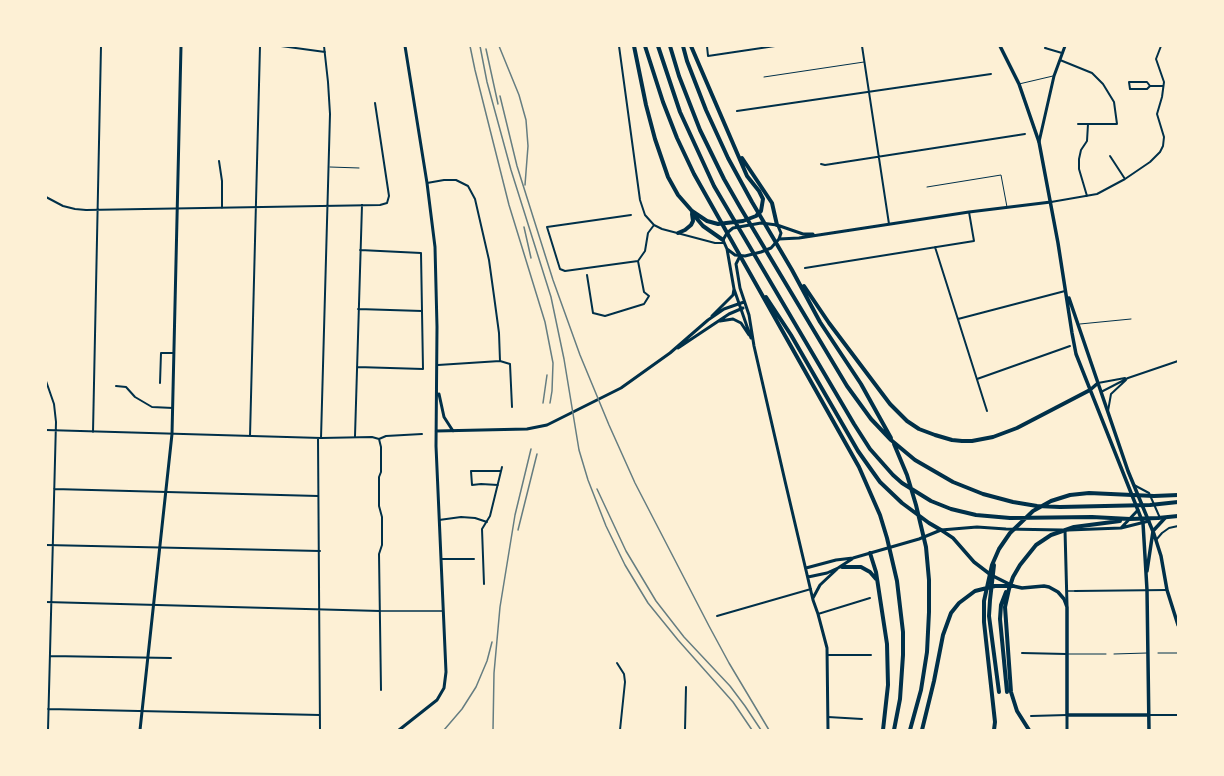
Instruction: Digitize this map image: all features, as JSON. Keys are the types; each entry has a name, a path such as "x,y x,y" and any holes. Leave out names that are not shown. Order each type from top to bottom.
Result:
{"highway":[{"path":"634,46 646,105 658,152 668,177 682,201 702,218 718,224 743,221 756,216 762,211 763,199 759,191 747,176 735,145 691,46"},
{"path":"644,46 658,90 677,138 694,174 859,467 880,515 896,573 902,613 904,655 900,699 894,730"},
{"path":"658,46 680,112 707,172 775,290 867,444 883,464 902,483 931,501 965,513 997,518 1092,517 1130,519 1158,518 1178,515"},
{"path":"670,46 687,98 700,130 718,167 787,288 838,372 855,399 881,430 916,460 953,482 999,499 1037,506 1150,505 1178,502"},
{"path":"683,46 706,110 728,158 815,312 877,412 901,459 913,493 926,547 929,612 927,652 921,690 910,730"},
{"path":"735,145 746,165 772,203 778,225"},
{"path":"687,206 692,214 723,242"},
{"path":"678,233 692,225 692,214"},
{"path":"746,266 791,335 858,451 880,482 902,503 941,530"},
{"path":"792,270 818,308 896,410 907,421 919,429 939,437 952,440 972,441 993,438 1017,428 1090,390"},
{"path":"994,730 983,609 990,572 995,558 1006,537 1033,511 1057,499 1083,493 1154,496 1178,495"},
{"path":"1029,730 1015,707 1012,692 1005,615 1009,588 1013,577 1024,559 1036,545 1050,535 1074,527 1130,519"},
{"path":"870,553 876,572 885,629 888,663 888,685 883,730"},
{"path":"995,558 989,616 999,692"},
{"path":"840,568 861,567 870,572 876,579"},
{"path":"922,730 934,681 942,635 951,613 959,603 975,591 995,586 1013,586"},
{"path":"1006,692 1000,612 1003,597 1009,588"}],"main road":[{"path":"1000,46 1019,84 1040,142 1075,349 1142,523 1147,590 1149,730"},
{"path":"1066,290 1133,484 1153,531 1161,556 1167,590 1178,625"},
{"path":"1090,390 1098,383"},
{"path":"1093,397 1101,392"},
{"path":"1146,582 1153,531 1163,518"},
{"path":"941,530 953,538 980,568 991,575 1013,586 1022,588 1044,586 1058,592 1064,599 1067,607 1067,715 1149,715"}],"street":[{"path":"93,432 102,46"},
{"path":"140,730 172,434 181,46"},
{"path":"250,436 260,46"},
{"path":"281,46 324,52"},
{"path":"320,730 320,551 318,496 330,114 324,46"},
{"path":"399,730 437,700 444,688 446,672 436,431 438,365 436,266 433,226 427,183 405,46"},
{"path":"619,46 640,200 645,215 654,225 716,243 723,242"},
{"path":"707,46 708,56 775,46"},
{"path":"862,46 889,224"},
{"path":"1046,46 1045,48 1062,53"},
{"path":"1040,142 1054,76 1065,46"},
{"path":"779,239 799,238 969,212 1050,202 1087,196 1106,190 1150,162 1160,152 1163,146 1164,138 1156,114 1164,86 1156,59 1161,46"},
{"path":"1060,60 1092,73 1103,84 1114,102 1117,124 1078,124"},
{"path":"737,111 869,93 991,74"},
{"path":"1150,86 1148,82 1130,82 1130,89 1147,89 1150,86 1164,86"},
{"path":"46,197 69,208 80,210 380,206 387,203 390,196 375,103"},
{"path":"1087,196 1079,170 1079,159 1081,150 1086,141 1088,124"},
{"path":"821,164 825,165 1025,134"},
{"path":"1110,156 1125,179"},
{"path":"219,161 222,181 222,208"},
{"path":"427,183 444,180 456,180 468,186 475,199 489,260 499,333 500,361"},
{"path":"355,437 362,206"},
{"path":"805,268 974,241 969,212"},
{"path":"630,215 547,227 560,268 565,271 638,261 645,252 648,233 654,225"},
{"path":"723,242 727,233 732,228 757,223 778,225 803,234 821,234"},
{"path":"727,249 733,254 740,256 761,252 770,248 779,239 781,233 778,225"},
{"path":"723,242 727,249 734,289 754,346"},
{"path":"935,247 987,411"},
{"path":"357,367 423,369 420,254 360,250"},
{"path":"740,256 736,264 740,288 746,307 827,654 828,730"},
{"path":"587,275 593,313 605,316 644,304 649,296 644,292 638,261"},
{"path":"436,431 527,429 547,425 560,419 606,397 636,378 708,320 733,295 734,289"},
{"path":"958,319 1066,290"},
{"path":"708,320 724,309 744,302"},
{"path":"670,352 699,335 729,314 746,307"},
{"path":"358,309 422,311"},
{"path":"717,322 730,319 741,323 754,346"},
{"path":"977,379 1070,346"},
{"path":"160,383 161,353 174,353"},
{"path":"438,365 500,361 510,364 512,407"},
{"path":"1101,392 1128,378 1178,361"},
{"path":"1098,383 1128,378"},
{"path":"1108,413 1111,394 1128,378"},
{"path":"46,381 54,404 56,431 48,730"},
{"path":"116,386 126,387 135,397 152,407 173,408"},
{"path":"437,386 444,417 453,431"},
{"path":"46,430 319,438 372,437 379,440"},
{"path":"379,440 386,436 422,434"},
{"path":"379,440 381,447 379,506 382,517 382,545 379,554 381,690"},
{"path":"484,584 482,529 490,516 502,467"},
{"path":"498,485 472,485 470,474 471,471 501,472"},
{"path":"1133,484 1149,493 1163,518"},
{"path":"54,489 318,496"},
{"path":"1121,528 1138,510"},
{"path":"806,568 836,560 853,558 919,539 941,530 977,527 1065,530 1121,528 1178,515"},
{"path":"439,520 475,518 487,522"},
{"path":"1156,541 1162,533 1169,528 1178,526"},
{"path":"1065,530 1065,578 1067,607"},
{"path":"46,545 320,551"},
{"path":"441,559 474,558"},
{"path":"813,598 820,585 853,558"},
{"path":"808,577 827,573 840,568"},
{"path":"717,616 811,589"},
{"path":"1067,591 1167,590"},
{"path":"818,614 870,598"},
{"path":"46,602 380,611 443,611"},
{"path":"1022,653 1066,654"},
{"path":"827,654 871,655"},
{"path":"50,656 171,658"},
{"path":"617,663 624,674 625,682 620,730"},
{"path":"685,730 686,687"},
{"path":"48,709 320,715"},
{"path":"1031,716 1067,715 1067,730"},
{"path":"1149,715 1178,715"},
{"path":"828,717 862,719"}],"lane":[{"path":"764,77 864,62"},
{"path":"1019,84 1054,76"},
{"path":"329,167 359,168"},
{"path":"927,187 1001,175 1007,208"},
{"path":"1078,325 1131,319"},
{"path":"1158,653 1178,652"},
{"path":"1114,654 1148,653"},
{"path":"1066,654 1106,654"}],"railway":[{"path":"470,46 509,205 545,322 553,363 550,403"},
{"path":"480,46 487,82 511,170 551,297 564,359 579,450 588,480 606,526 625,565 648,603 678,640 733,702 752,730"},
{"path":"499,46 519,95 526,120 528,146 525,185"},
{"path":"486,49 498,104"},
{"path":"500,96 517,166 553,280 580,355 609,425 635,483 709,626 769,730"},
{"path":"524,227 531,258"},
{"path":"543,403 547,375"},
{"path":"493,730 494,673 500,607 515,515 531,449"},
{"path":"518,530 537,454"},
{"path":"597,489 626,551 656,601 684,637 730,686 761,730"},
{"path":"444,730 462,709 476,687 487,661 492,642"}]}
